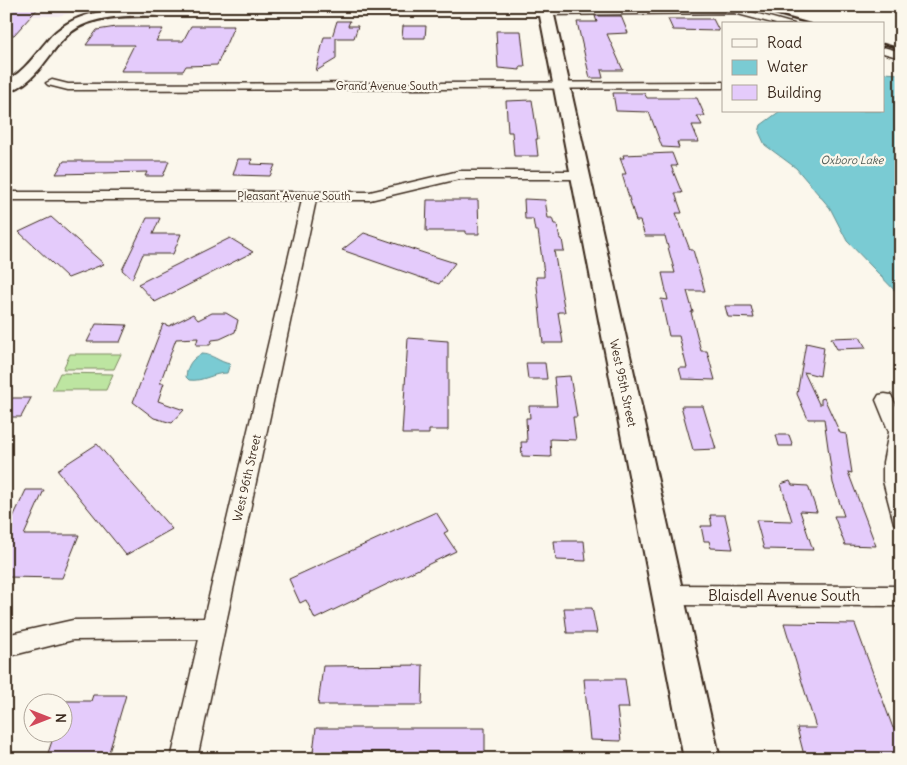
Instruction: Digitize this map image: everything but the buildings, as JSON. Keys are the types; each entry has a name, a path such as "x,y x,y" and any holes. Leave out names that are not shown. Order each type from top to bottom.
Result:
{"street":[{"path":"13,80 43,48 48,33 62,23 88,17 158,12 546,9 743,11 782,22"},
{"name":"West 95th Street","path":"546,9 666,596 702,759"},
{"path":"884,50 901,55"},
{"name":"Grand Avenue South","path":"52,83 68,87 722,85"},
{"name":"Pleasant Avenue South","path":"6,196 370,196 459,175 580,175"},
{"name":"West 96th Street","path":"184,759 310,196"},
{"path":"885,400 898,432 892,462 893,481 901,517"},
{"name":"Blaisdell Avenue South","path":"666,596 901,596"},
{"path":"6,646 73,630 214,628"}],"shaded area":[{"path":"6,6 98,6 58,16 6,16"}],"green space":[{"path":"70,354 121,354 114,369 63,369"},
{"path":"60,373 113,374 106,390 52,390"}],"water":[{"name":"Oxboro Lake","path":"884,73 901,74 901,297 847,241 830,208 796,168 765,145 759,132 761,125 779,112 884,112"},
{"path":"202,354 230,364 227,373 199,380 189,380 186,377 189,366 195,358"}],"railway":[{"path":"746,6 803,22"},
{"path":"884,44 901,49"}]}
